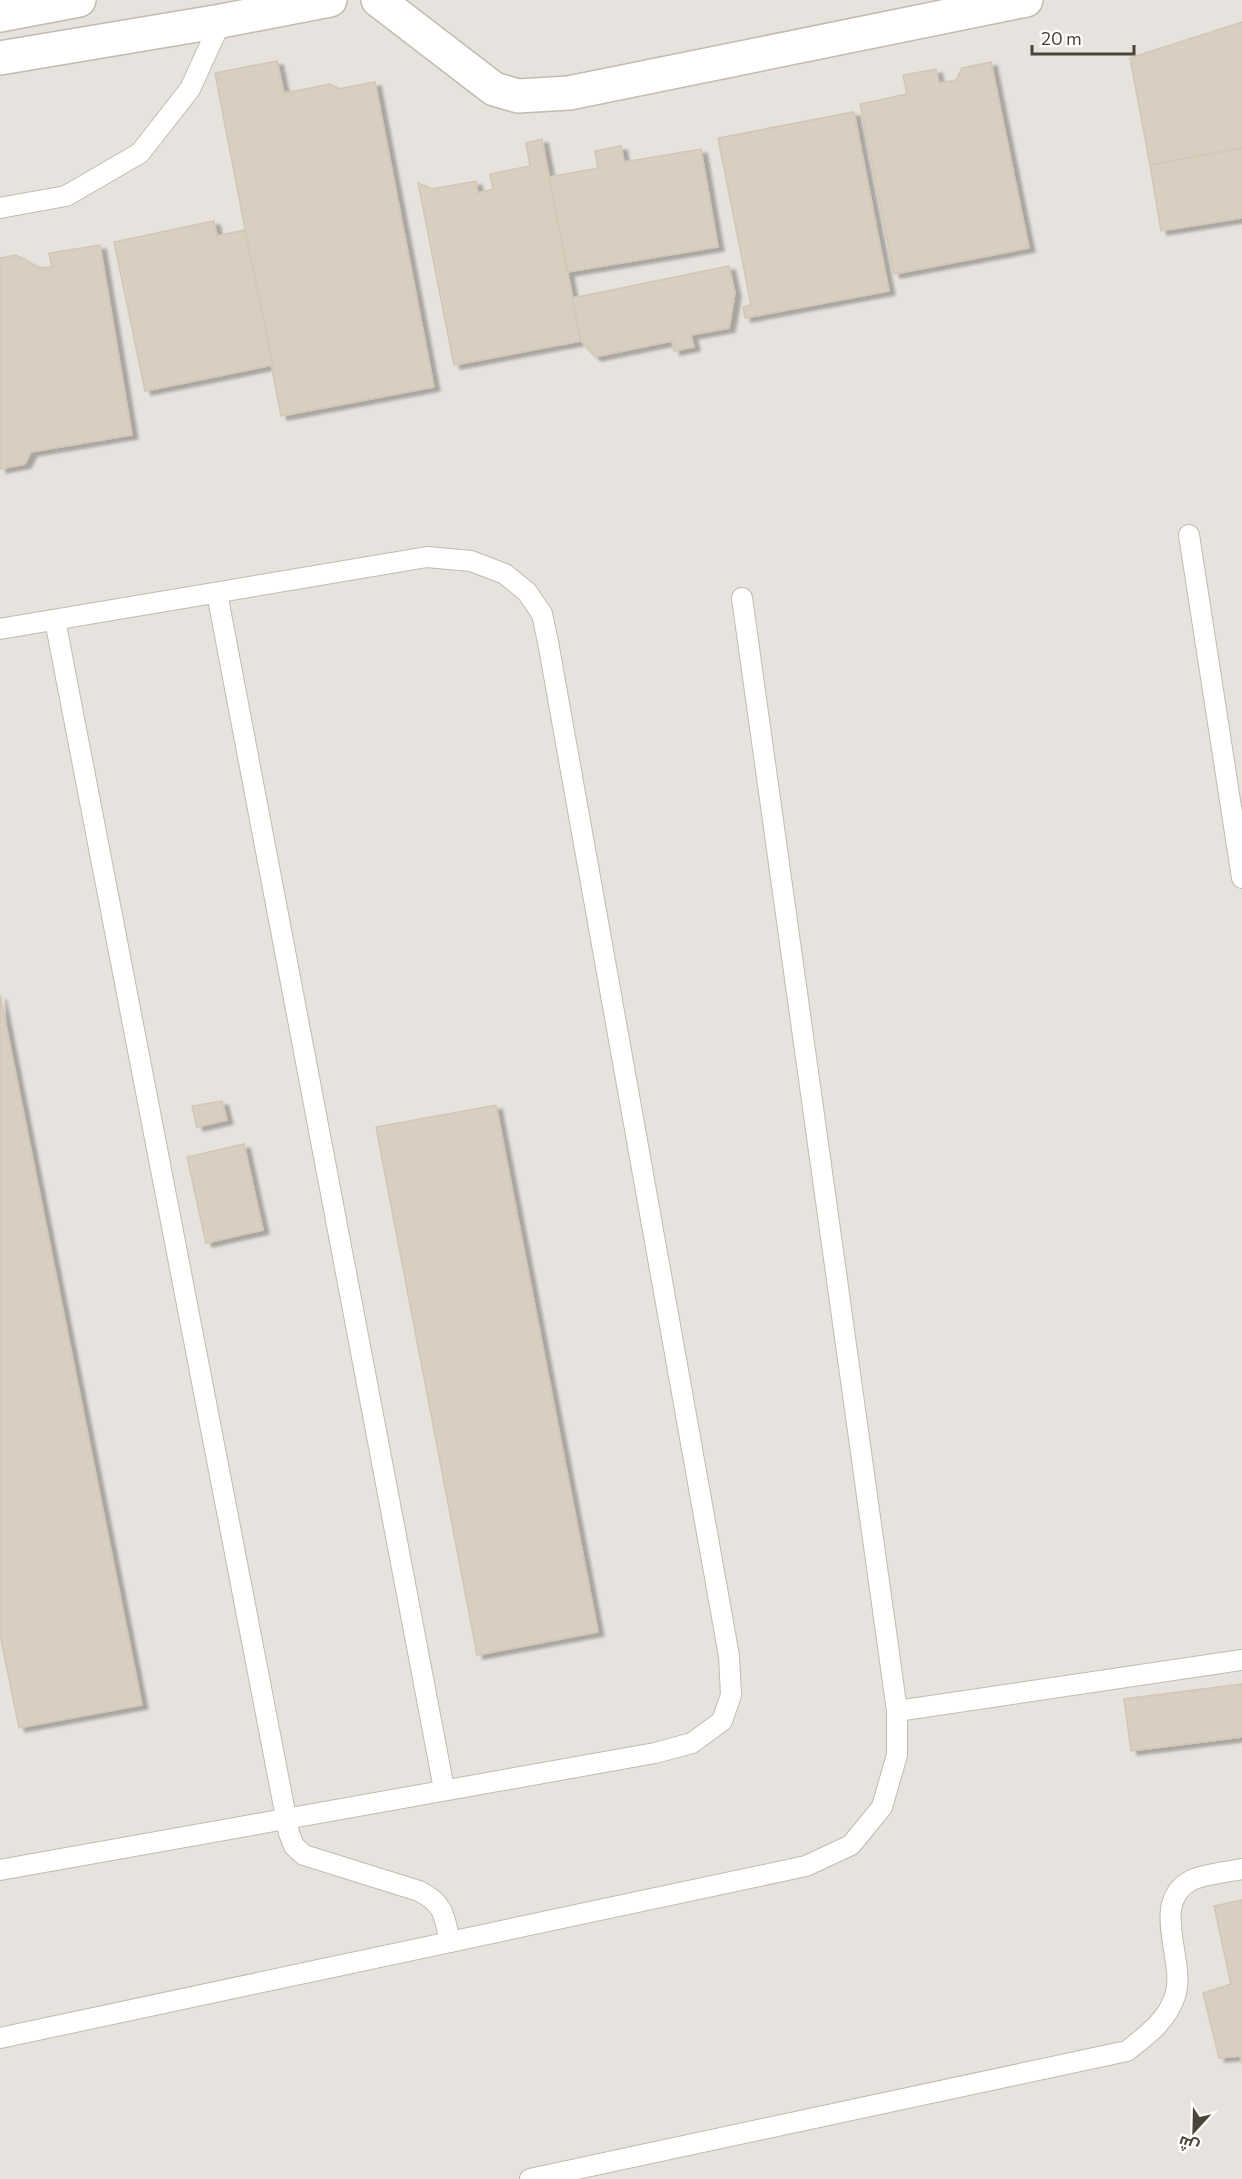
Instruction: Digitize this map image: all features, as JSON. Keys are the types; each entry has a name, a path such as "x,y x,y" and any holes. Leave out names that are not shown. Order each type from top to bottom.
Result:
{"street":[{"path":"0,15 79,0"},
{"path":"0,58 221,21 330,0"},
{"path":"378,0 494,89 518,96 569,93 1026,0"}],"lane":[{"path":"0,208 66,196 140,153 190,89 221,21"},
{"path":"1189,535 1241,866"},
{"path":"0,629 428,557 471,561 505,574 527,592 542,614 548,642 729,1656 731,1695 722,1721 692,1743 655,1753 0,1870"},
{"path":"217,593 444,1790"},
{"path":"0,2038 806,1866 851,1845 882,1807 897,1755 897,1711 742,598"},
{"path":"55,620 285,1819 294,1846 304,1855 432,1897 440,1905 444,1914 450,1942"},
{"path":"897,1711 1242,1660"},
{"path":"530,2179 1127,2051 1160,2023 1176,1996 1179,1980 1170,1918 1175,1898 1182,1887 1193,1879 1242,1869"}],"shaded area":[{"path":"0,0 1242,0 1242,2179 0,2179"}],"building":[{"path":"1242,22 1242,148 1150,165 1130,58"},
{"path":"277,61 284,93 330,84 338,89 375,82 434,387 281,416 215,73"},
{"path":"991,62 1029,248 894,274 860,104 907,94 903,75 936,69 939,83 956,80 962,68"},
{"path":"854,112 889,291 745,318 743,307 751,305 718,138"},
{"path":"542,139 581,341 454,365 418,183 432,189 476,181 478,193 493,189 490,174 530,166 526,143"},
{"path":"621,146 624,162 701,149 718,247 568,272 549,177 598,168 595,151"},
{"path":"1242,148 1242,218 1161,231 1150,165"},
{"path":"214,221 217,236 245,230 273,365 145,391 114,242"},
{"path":"100,245 132,435 31,452 25,464 0,469 0,258 16,255 39,268 52,267 49,253"},
{"path":"729,266 735,293 729,328 691,335 694,347 674,351 672,341 595,357 581,341 572,298"},
{"path":"0,995 142,1705 19,1728 0,1635"},
{"path":"222,1101 227,1120 197,1127 192,1106"},
{"path":"496,1105 598,1632 477,1655 376,1127"},
{"path":"244,1144 263,1230 206,1243 187,1157"},
{"path":"1242,1684 1242,1737 1131,1751 1124,1699"},
{"path":"1242,1900 1242,2064 1240,2056 1219,2058 1203,1993 1231,1984 1214,1906"}]}
